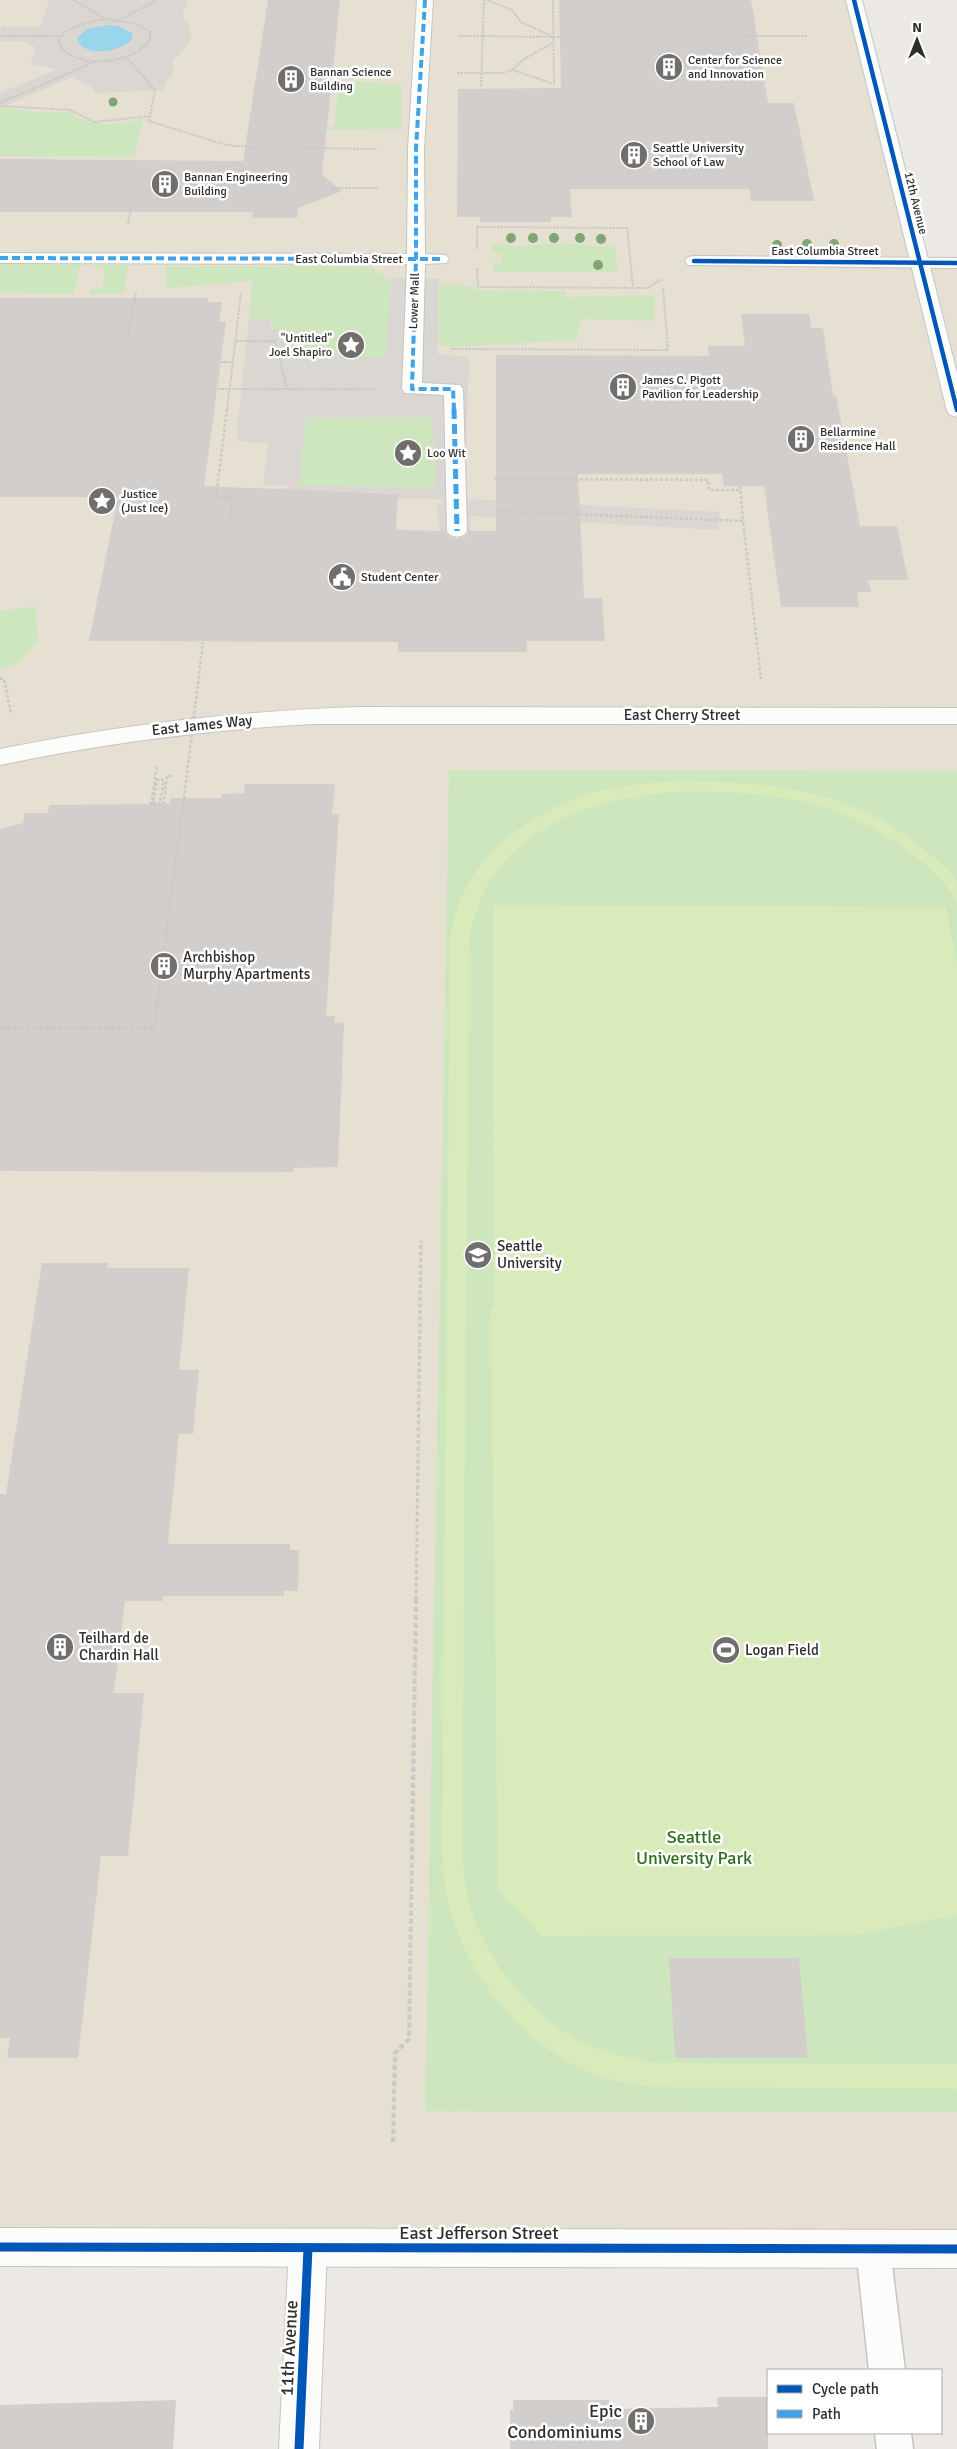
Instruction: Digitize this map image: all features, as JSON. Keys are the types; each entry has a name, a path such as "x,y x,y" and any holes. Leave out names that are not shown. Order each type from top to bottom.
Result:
{"street":[{"name":"Lower Mall","path":"412,389 416,259 416,149 425,0"},
{"name":"12th Avenue","path":"854,0 957,411"},
{"name":"East Columbia Street","path":"0,258 440,259"},
{"name":"East Columbia Street","path":"694,261 957,263"},
{"path":"412,389 453,389 458,509 457,531"},
{"name":"East Cherry Street","path":"406,716 957,716"},
{"name":"East James Way","path":"0,757 113,736 184,726 288,717 406,716"},
{"name":"East Jefferson Street","path":"0,2247 957,2250"},
{"name":"11th Avenue","path":"299,2449 308,2248"}],"lane":[{"path":"873,2249 886,2369"},
{"path":"893,2434 895,2449"}],"path":[{"path":"74,0 105,19"},
{"path":"120,19 157,0"},
{"path":"482,86 486,0 512,10 521,22 553,37"},
{"path":"512,70 554,84 553,0"},
{"path":"0,36 62,36 78,24 105,19 120,19 143,26 149,32 150,39 146,46 126,57 96,60 71,55 63,49 60,43 62,36"},
{"path":"423,36 561,37"},
{"path":"746,36 808,36"},
{"path":"421,72 502,73 512,70 524,59 553,43"},
{"path":"126,57 155,90 148,121 226,145 260,148"},
{"path":"0,102 96,60"},
{"path":"0,106 70,110 94,122 150,116"},
{"path":"304,148 416,149"},
{"path":"332,188 416,188"},
{"path":"128,224 131,207"},
{"path":"633,288 627,228 477,227 478,287 633,288 647,288 667,276"},
{"path":"128,337 144,258"},
{"path":"440,259 477,259"},
{"path":"482,349 668,350 663,288"},
{"path":"230,521 232,497 216,497 242,293 232,293"},
{"path":"236,341 275,342 287,389"},
{"path":"221,362 233,362"},
{"path":"218,389 412,389"},
{"path":"485,510 485,479 708,480 709,490 740,488 762,680"},
{"path":"458,509 743,521"},
{"path":"0,1028 154,1029 203,642"},
{"path":"0,679 4,679 10,713"},
{"path":"156,767 151,804 160,804 164,780 157,780 154,803 164,803 167,776 174,776"},
{"path":"393,2142 395,2053 409,2039 421,1241"}],"shaded area":[{"name":"Seattle University","path":"0,0 854,0 919,262 957,263 957,2249 0,2247"},
{"path":"49,0 187,0 182,17 188,23 191,38 182,52 174,59 172,75 166,81 163,90 95,93 93,87 72,77 0,108 0,93 58,69 31,64 35,47 21,41 0,41 1,27 40,27"},
{"path":"391,278 440,279 438,284 438,354 469,357 466,499 720,512 719,530 470,516 471,531 440,531 436,503 442,503 442,499 398,499 391,493 280,489 295,485 263,486 268,443 236,441 249,319 270,319 271,328 283,330 284,332 308,330 309,333 283,336 286,350 293,350 293,352 299,352 299,354 319,355 320,358 360,354 362,357 386,357","holes":["432,417 436,488 299,485 306,418"]}],"green space":[{"path":"352,81 402,85 401,129 319,130 321,127 334,126 338,90"},
{"path":"0,108 35,112 67,112 88,122 106,124 125,123 143,118 134,157 0,156"},
{"path":"493,243 518,246 565,243 602,247 615,244 618,272 493,272 493,263 501,263 502,254 491,252"},
{"path":"0,264 81,264 73,294 0,293"},
{"path":"95,265 129,265 123,294 89,294 90,289 102,289 106,270 94,269"},
{"path":"165,266 366,266 391,278 387,357 361,357 360,354 320,358 286,350 283,336 309,333 308,330 284,332 274,330 270,319 249,319 252,281 167,288"},
{"path":"438,284 474,286 475,290 565,291 566,297 655,295 654,321 582,319 576,340 452,347 439,345"},
{"path":"432,417 436,488 299,485 306,418"},
{"path":"36,606 38,641 20,662 0,670 0,611"},
{"name":"Seattle University Park","path":"449,770 957,771 957,2112 425,2111"},
{"path":"679,781 745,783 778,787 810,793 841,802 870,814 899,830 947,868 956,881 957,903 941,880 920,860 889,838 854,819 826,807 805,802 762,795 722,792 662,793 632,797 575,813 548,826 524,843 503,863 482,897 469,936 462,1852 467,1893 473,1915 482,1936 492,1956 505,1975 519,1992 552,2023 570,2036 590,2046 657,2063 957,2064 957,2089 653,2087 605,2078 576,2066 550,2050 526,2031 505,2010 486,1986 471,1960 458,1932 448,1902 442,1853 450,936 458,904 481,864 511,835 529,822 547,811 585,795 631,785"},
{"name":"Seattle University Park","path":"493,905 946,907 957,962 957,1915 853,1935 542,1936 498,1890 491,1309 494,1308"}],"water":[{"path":"108,25 118,26 132,33 133,38 121,47 112,50 94,51 80,45 77,38 87,29"}],"building":[{"path":"268,0 340,0 322,175 342,191 298,208 297,218 252,218 253,212 0,212 0,159 243,161"},
{"name":"Seattle University School of Law","path":"559,0 751,0 768,103 794,103 814,201 751,201 749,189 570,189 572,217 551,217 551,222 480,222 480,217 457,217 458,89 561,88"},
{"path":"0,298 208,298 207,302 222,302 219,322 226,322 204,486 398,494 396,530 445,531 448,536 456,539 465,537 469,531 496,531 496,355 709,356 708,346 745,346 741,314 809,314 811,328 823,328 833,395 836,395 860,526 897,526 908,580 868,580 871,592 857,592 859,607 781,607 764,486 724,486 722,474 578,474 584,598 602,598 605,641 527,641 527,652 398,652 398,642 89,641 118,497 0,497"},
{"name":"Archbishop Murphy Apartments","path":"245,784 335,784 332,814 339,814 326,1016 335,1016 334,1022 344,1023 338,1167 293,1168 293,1172 0,1171 0,829 23,823 25,813 48,813 49,805 170,804 171,798 221,798 222,794 244,793"},
{"name":"Teilhard de Chardin Hall","path":"42,1263 108,1263 107,1268 189,1268 179,1370 199,1370 193,1434 179,1434 168,1544 290,1544 290,1550 299,1550 298,1591 284,1591 284,1596 163,1596 163,1601 125,1601 114,1693 144,1693 128,1856 101,1856 78,2058 7,2058 10,2038 0,2038 0,1494 6,1494"},
{"path":"669,1958 799,1958 808,2058 675,2058"},
{"name":"Epic Condominiums","path":"717,2397 767,2397 768,2449 510,2449 510,2410 513,2410 513,2400 609,2400 609,2409 718,2407"},
{"path":"176,2400 173,2449 0,2449 0,2405"}],"marked path":[{"path":"425,0 416,149 416,259 412,389 453,389 457,531"},
{"path":"0,258 440,259"}],"cycle path":[{"path":"854,0 957,411"},
{"path":"694,261 957,263"},
{"path":"0,2247 957,2249"},
{"path":"299,2449 308,2248"}],"place":[{"name":"Center for Science and Innovation","path":"669,67"},
{"name":"Bannan Science Building","path":"291,79"},
{"name":"Seattle University School of Law","path":"634,155"},
{"name":"Bannan Engineering Building","path":"165,184"},
{"name":"\"Untitled\" Joel Shapiro","path":"351,345"},
{"name":"James C. Pigott Pavilion for Leadership","path":"623,387"},
{"name":"Bellarmine Residence Hall","path":"801,439"},
{"name":"Loo Wit","path":"408,453"},
{"name":"Justice (Just Ice)","path":"102,501"},
{"name":"Student Center","path":"342,577"},
{"name":"Archbishop Murphy Apartments","path":"164,966"},
{"name":"Seattle University","path":"478,1255"},
{"name":"Teilhard de Chardin Hall","path":"60,1647"},
{"name":"Logan Field","path":"726,1650"},
{"name":"Epic Condominiums","path":"641,2421"}]}
